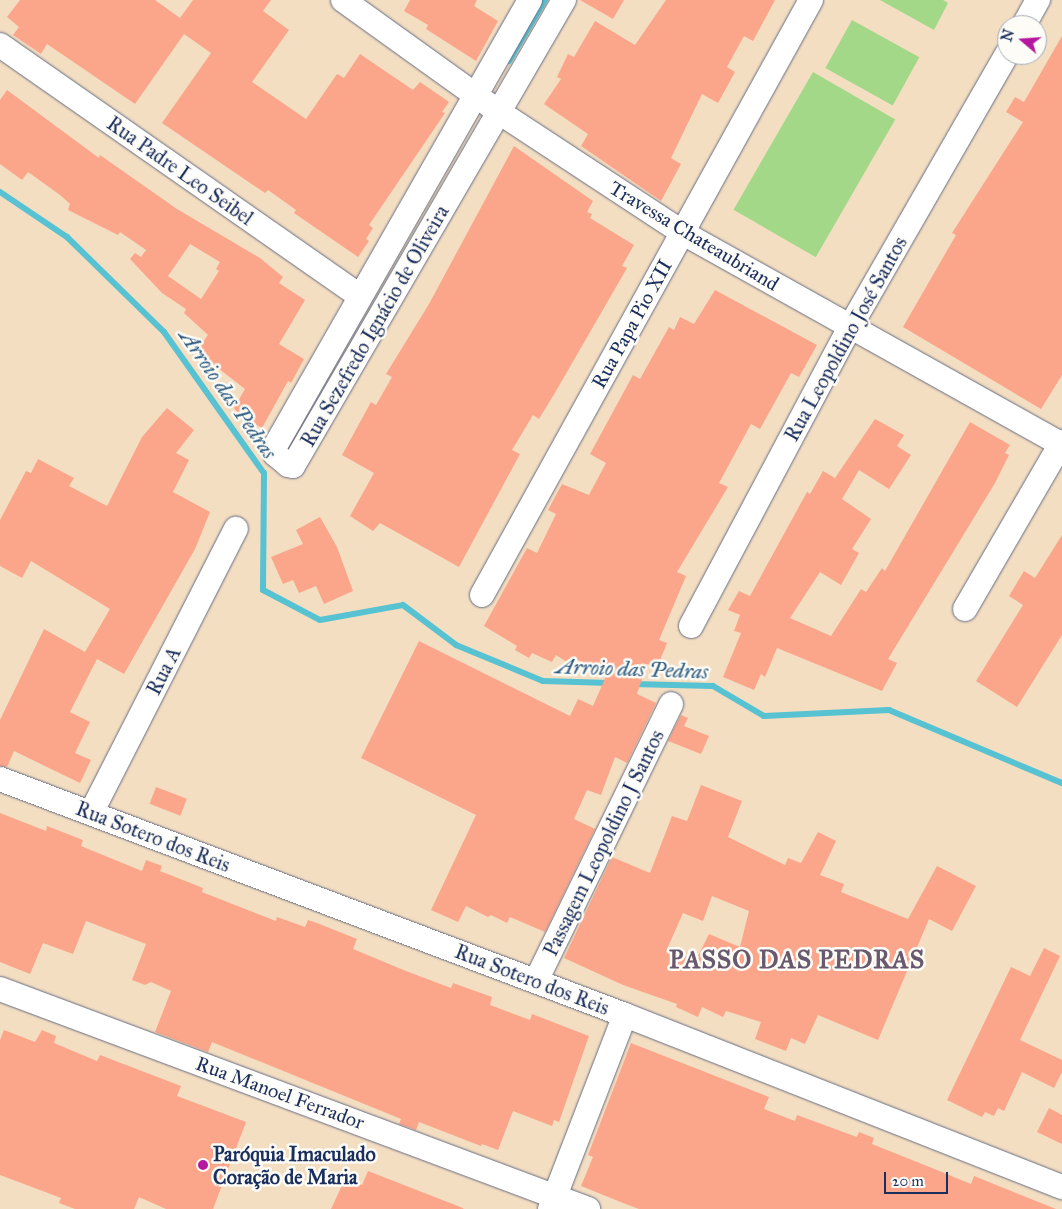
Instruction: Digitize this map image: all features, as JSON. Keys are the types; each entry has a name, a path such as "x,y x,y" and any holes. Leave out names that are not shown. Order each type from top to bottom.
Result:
{"street":[{"name":"Travessa Chateaubriand","path":"343,0 489,105 683,233 1062,444"},
{"name":"Rua Sezefredo Ignácio de Oliveira","path":"530,0 489,105 291,466 275,454 274,448 360,296 489,105 564,0"},
{"name":"Rua Papa Pio XII","path":"482,595 811,0"},
{"path":"1030,15 1038,0"},
{"name":"Rua Padre Leo Seibel","path":"0,45 360,296"},
{"name":"Rua Leopoldino José Santos","path":"690,626 850,327 1001,65"},
{"path":"965,609 1062,444"},
{"name":"Rua A","path":"91,813 236,529"},
{"name":"Passagem Leopoldino J Santos","path":"536,981 671,704"},
{"name":"Rua Sotero dos Reis","path":"0,779 625,1015 1062,1187"},
{"name":"Rua Manoel Ferrador","path":"0,989 553,1203 588,1209"},
{"path":"553,1203 625,1015"}],"green space":[{"path":"880,0 943,0 948,3 934,30"},
{"path":"852,20 919,57 893,105 825,68"},
{"path":"813,72 895,120 816,257 734,210"}],"building":[{"path":"20,0 155,0 180,18 193,0 271,0 263,11 289,30 252,82 306,119 337,74 344,78 360,54 413,90 420,82 449,102 442,112 445,113 369,225 373,228 366,239 369,241 358,257 294,213 296,210 268,190 265,193 162,123 211,53 184,34 135,104 47,44 41,54 13,35 19,27 7,17"},
{"path":"410,0 477,0 474,6 498,21 476,61 426,29 428,25 404,11"},
{"path":"580,0 624,0 613,19"},
{"path":"666,0 775,0 753,41 744,36 727,67 735,72 718,103 702,94 671,158 681,164 661,201 581,146 588,134 544,104 561,79 557,77 568,54 574,57 595,21 635,45"},
{"path":"1062,36 1062,375 1041,409 903,327 956,235 952,233 1023,122 1006,112 1015,97 1024,102"},
{"path":"7,90 99,158 100,155 177,209 260,258 283,277 279,283 305,300 279,344 304,359 291,383 288,381 262,428 241,417 234,408 245,389 196,351 208,335 184,313 186,309 162,293 130,259 135,253 141,257 146,250 120,232 118,235 68,210 70,204 28,172 22,180 0,164 0,100","holes":["190,244 220,262 216,269 219,271 201,299 168,276"]},
{"path":"514,146 593,201 587,212 592,214 590,218 634,245 622,266 627,268 556,391 539,419 533,415 512,450 520,454 459,567 380,523 373,531 350,516 374,473 342,455 371,402 376,405 392,377 386,374 429,304"},
{"path":"715,290 817,345 799,377 791,373 760,429 751,424 719,483 728,487 677,572 686,576 659,640 667,643 657,668 647,664 637,694 656,703 627,763 615,757 601,795 587,790 574,819 595,829 545,932 510,917 507,923 491,915 488,917 466,906 458,922 431,910 476,815 361,758 419,641 570,716 578,699 593,706 606,676 575,658 570,664 556,655 552,662 532,653 529,658 515,650 517,646 484,626 527,548 537,553 556,514 548,510 562,484 589,495 606,463 590,454 633,375 640,379 669,327 674,330 680,317 694,324"},
{"path":"167,408 194,430 176,453 189,460 173,492 210,512 195,549 124,674 97,659 70,712 90,722 75,753 91,760 80,783 14,751 7,767 0,766 0,720 44,629 85,652 110,609 31,561 22,578 0,566 0,520 26,471 31,473 38,459 74,478 69,486 107,506 142,437"},
{"path":"875,419 904,435 897,446 911,455 889,489 859,470 842,499 871,519 852,549 859,553 841,585 820,572 790,618 831,636 861,589 866,592 882,568 885,571 970,422 1010,445 1005,453 1009,455 995,483 888,659 897,663 882,691 777,648 765,677 761,674 754,690 723,677 741,633 734,631 740,615 728,610 739,591 750,596 807,492 810,494 823,471 835,478"},
{"path":"320,517 337,547 353,591 324,604 316,586 299,593 293,580 283,584 271,557 303,544 296,530"},
{"path":"1062,535 1062,635 1017,707 976,681 1023,605 1009,596 1024,571 1035,578"},
{"path":"681,715 688,718 684,726 709,736 701,754 668,741"},
{"path":"701,785 742,801 728,837 785,865 788,858 801,863 818,832 836,841 820,875 844,884 841,892 908,919 937,866 976,886 952,931 929,919 878,1040 818,1015 805,1044 791,1038 786,1051 755,1039 761,1022 726,1011 723,1017 702,1007 698,1017 676,1007 677,1004 623,985 564,958 612,857 650,873 672,816 687,821","holes":["712,896 749,911 740,947 709,934 696,960 667,949 683,913 703,921"]},
{"path":"156,787 187,799 180,816 150,804"},
{"path":"0,813 46,831 47,826 83,840 81,846 142,871 146,860 162,866 160,871 203,888 202,892 276,921 277,917 305,927 308,920 317,923 357,939 353,949 451,988 453,983 492,997 490,1005 530,1020 532,1014 589,1036 559,1122 554,1120 552,1126 513,1111 498,1150 482,1144 481,1146 419,1122 416,1130 399,1124 401,1119 212,1042 208,1052 155,1032 171,991 151,982 145,985 132,980 146,944 86,921 73,954 43,943 30,974 0,962"},
{"path":"1044,948 1060,956 1020,1040 1062,1060 1062,1072 1054,1088 1022,1072 1004,1111 998,1108 994,1116 985,1112 982,1117 947,1100 1011,967 1030,976"},
{"path":"4,1030 35,1042 42,1030 56,1036 54,1043 97,1061 100,1055 181,1086 177,1096 246,1122 213,1209 166,1209 139,1197 134,1209 75,1209 59,1203 61,1198 0,1175 0,1040"},
{"path":"631,1043 769,1097 764,1109 795,1121 797,1115 857,1137 859,1132 874,1138 872,1144 971,1184 974,1176 1056,1209 639,1209 623,1203 581,1186 593,1157 588,1155"},
{"path":"1049,1108 1062,1115 1062,1144 1037,1132"},
{"path":"368,1171 463,1209 331,1209 345,1179 362,1185"}],"waterway":[{"path":"509,61 545,0"},
{"name":"Arroio das Pedras","path":"0,192 67,237 164,332 264,473 263,590 320,620 403,605 456,645 543,681 610,683"},
{"name":"Arroio das Pedras","path":"632,684 713,686 764,716 889,710 1062,783"}],"place":[{"name":"Paróquia Imaculado Coração de Maria","path":"203,1165"}],"district":[{"name":"PASSO DAS PEDRAS","path":"797,960"}]}
